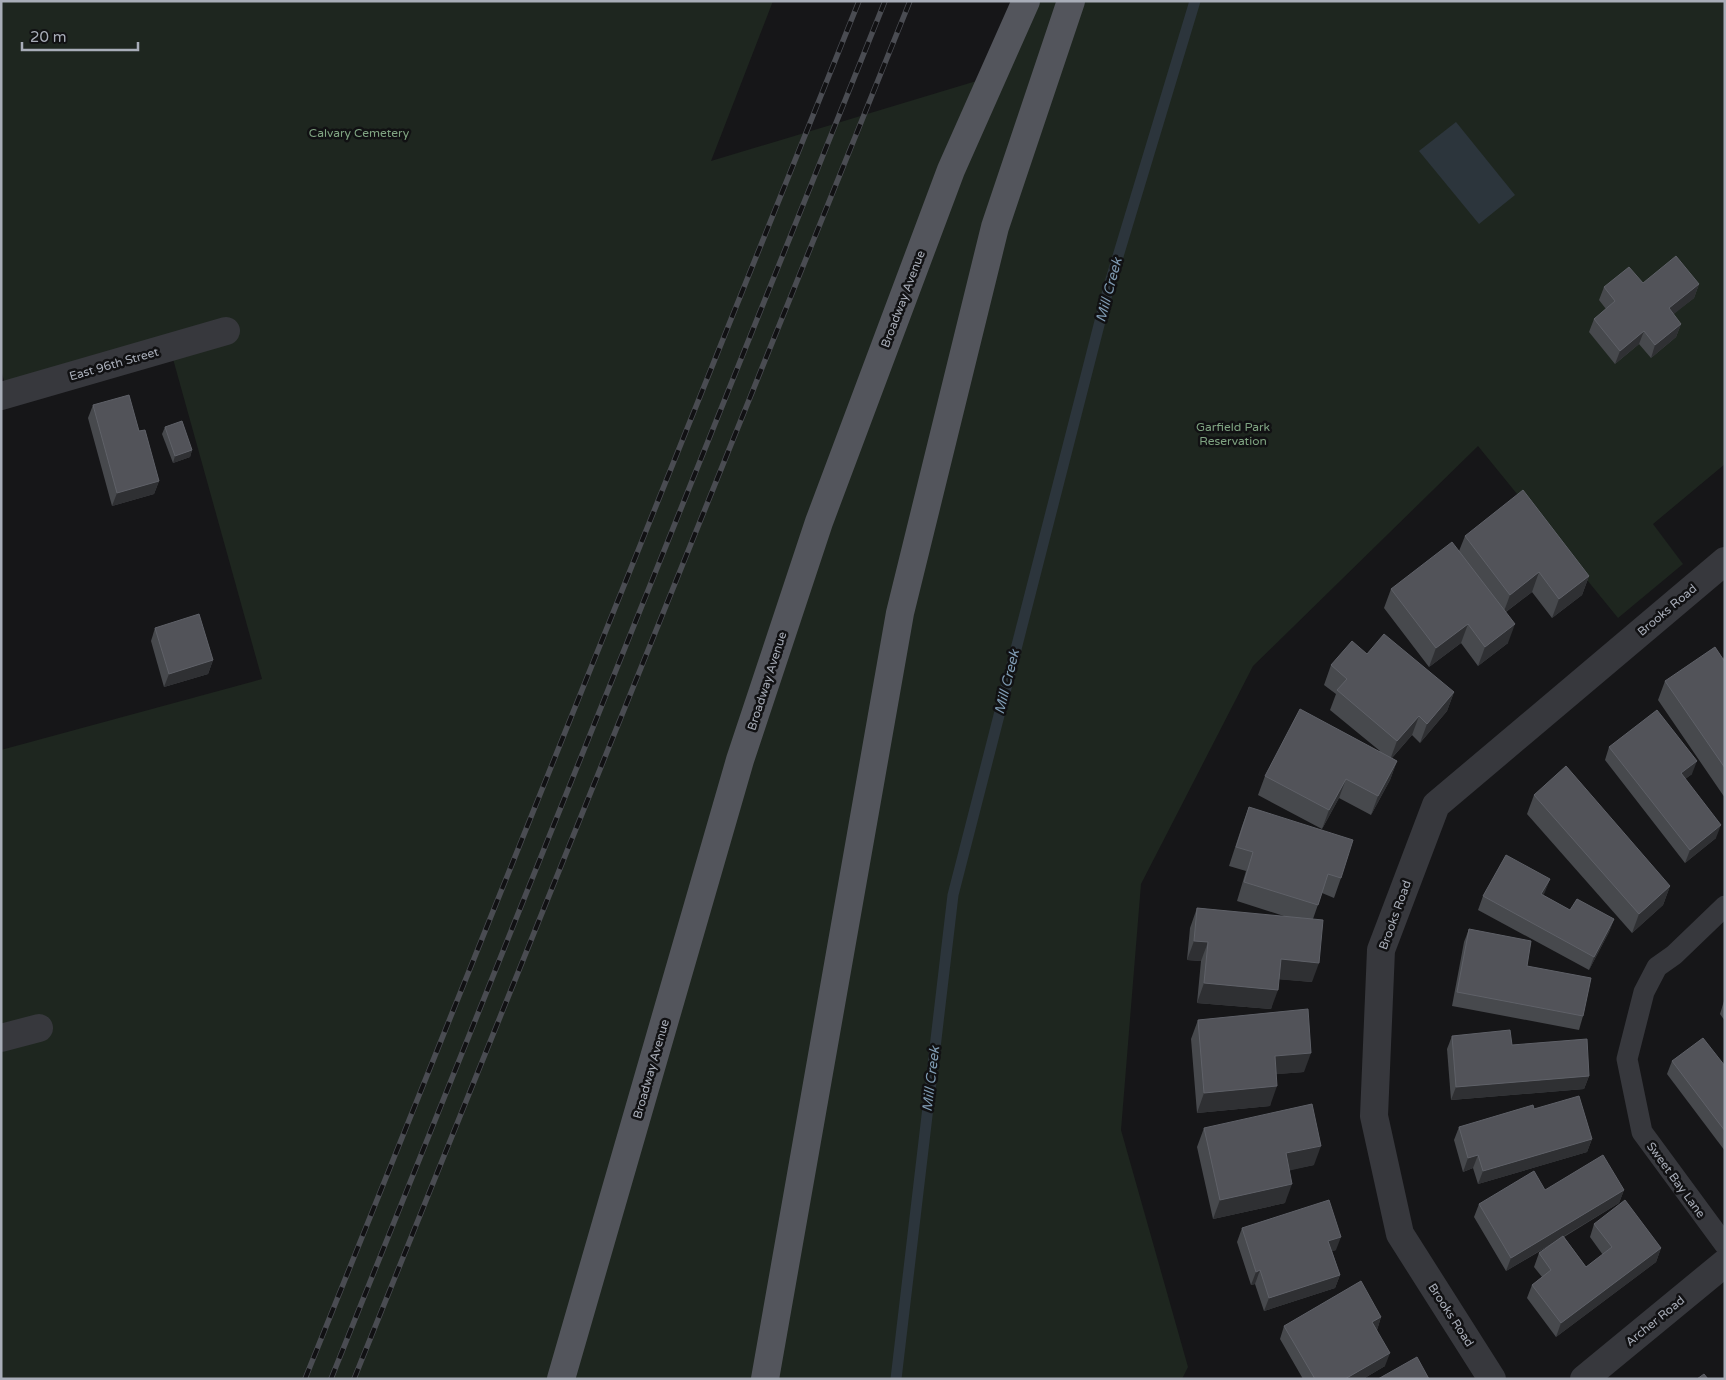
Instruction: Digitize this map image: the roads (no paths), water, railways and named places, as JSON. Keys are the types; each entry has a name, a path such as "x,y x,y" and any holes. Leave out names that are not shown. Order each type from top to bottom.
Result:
{"main road":[{"name":"Broadway Avenue","path":"561,1379 740,760 819,522 951,170 1026,1"},
{"path":"765,1379 900,613 995,226 1071,1"}],"street":[{"name":"East 96th Street","path":"1,396 226,332"},
{"name":"Brooks Road","path":"1492,1379 1400,1234 1374,1116 1381,950 1436,805 1725,561"},
{"path":"1,1038 39,1028"},
{"name":"Archer Road","path":"1584,1379 1725,1263"}],"lane":[{"name":"Sweet Bay Lane","path":"1725,906 1674,955 1658,967 1644,992 1627,1059 1642,1132 1725,1245"}],"waterway":[{"name":"Mill Creek","path":"896,1379 953,895 1109,286 1195,1"}],"railway":[{"path":"305,1379 859,1"},
{"path":"331,1379 885,1"},
{"path":"354,1379 910,1"}],"park label":[{"name":"Calvary Cemetery","path":"359,133"},
{"name":"Garfield Park Reservation","path":"1233,434"}]}
